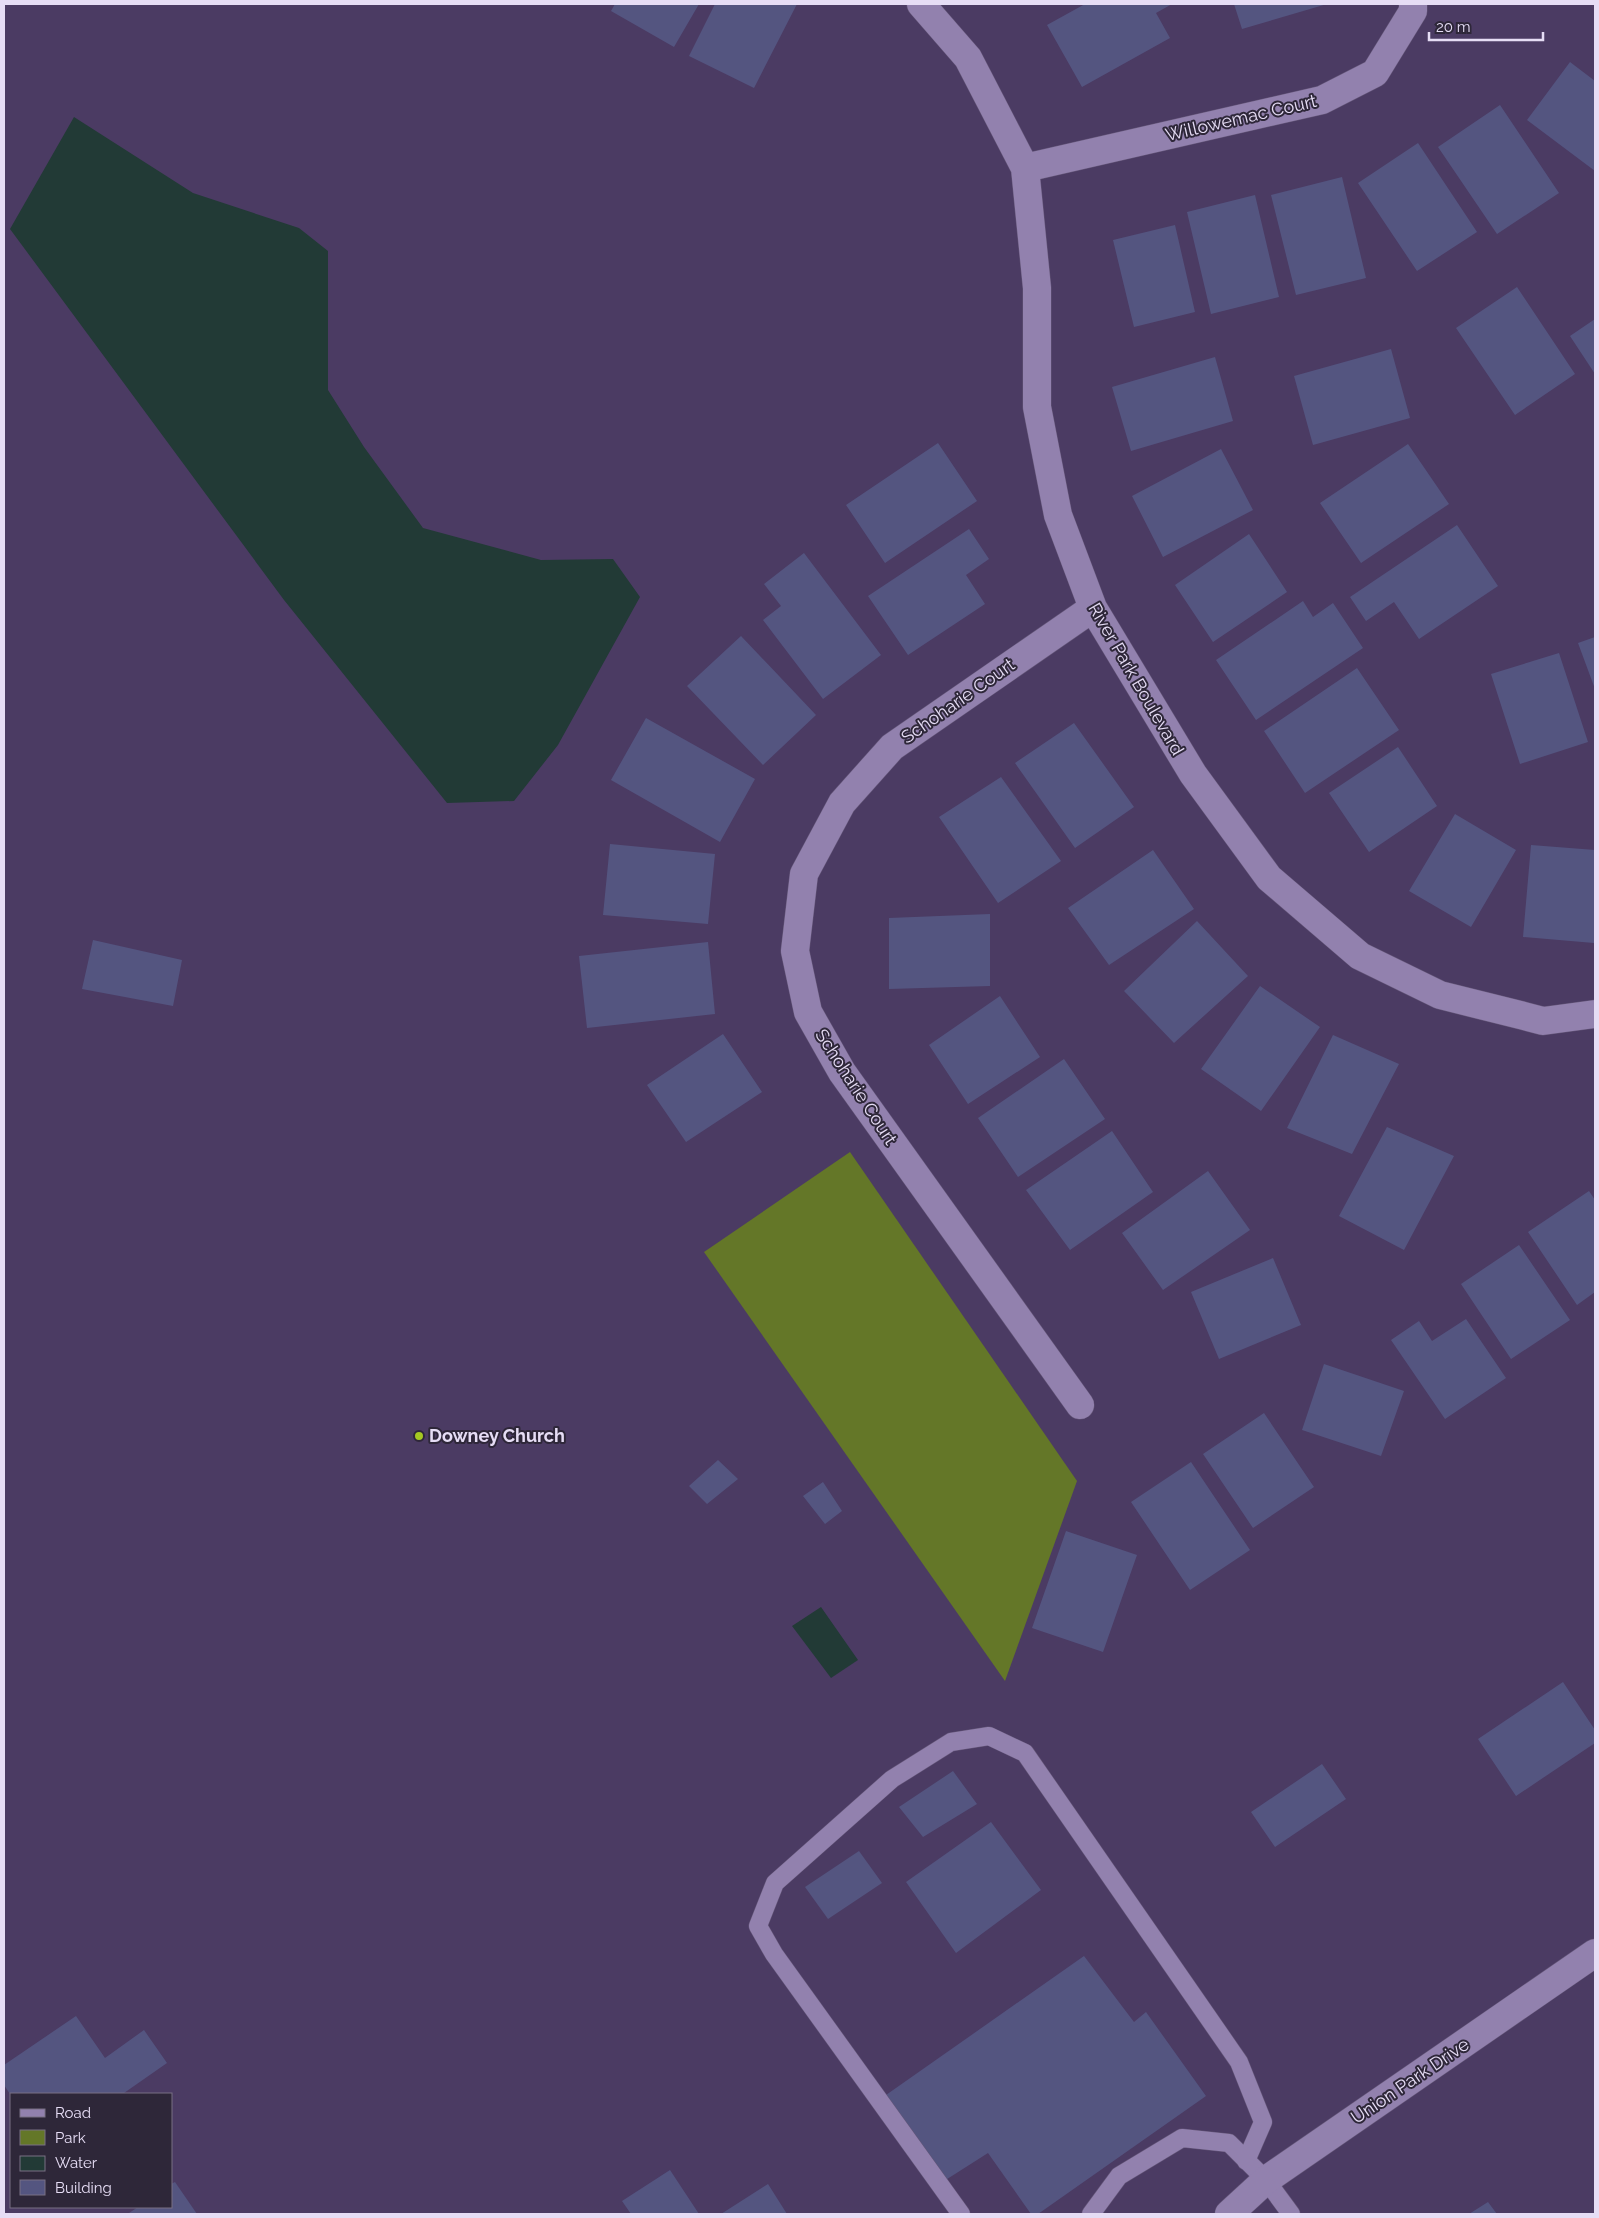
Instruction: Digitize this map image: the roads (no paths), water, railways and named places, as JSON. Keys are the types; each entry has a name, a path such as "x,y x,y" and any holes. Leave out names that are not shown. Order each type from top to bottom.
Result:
{"street":[{"name":"River Park Boulevard","path":"921,4 968,58 1025,168 1036,288 1038,407 1058,515 1093,608 1193,774 1269,878 1360,956 1440,995 1543,1021 1595,1014"},
{"name":"Willowemac Court","path":"1025,168 1322,100 1374,73 1413,11 1413,4"},
{"name":"Schoharie Court","path":"1080,1404 842,1072 808,1012 795,951 804,874 842,803 892,747 1093,608"},
{"name":"Union Park Drive","path":"1229,2214 1266,2180 1595,1953"}],"lane":[{"path":"961,2214 774,1954 758,1926 775,1884 892,1779 950,1742 989,1736 1025,1753 1239,2062 1263,2122 1246,2161"},
{"path":"1090,2214 1119,2176 1182,2138 1229,2143 1266,2180 1291,2214"}],"water":[{"path":"74,117 193,193 299,228 328,251 328,390 364,447 423,528 541,560 613,559 640,597 558,745 514,801 447,803 284,600 10,229"},
{"path":"821,1607 858,1660 831,1678 792,1626"}],"place":[{"name":"Downey Church","path":"419,1436"}]}
